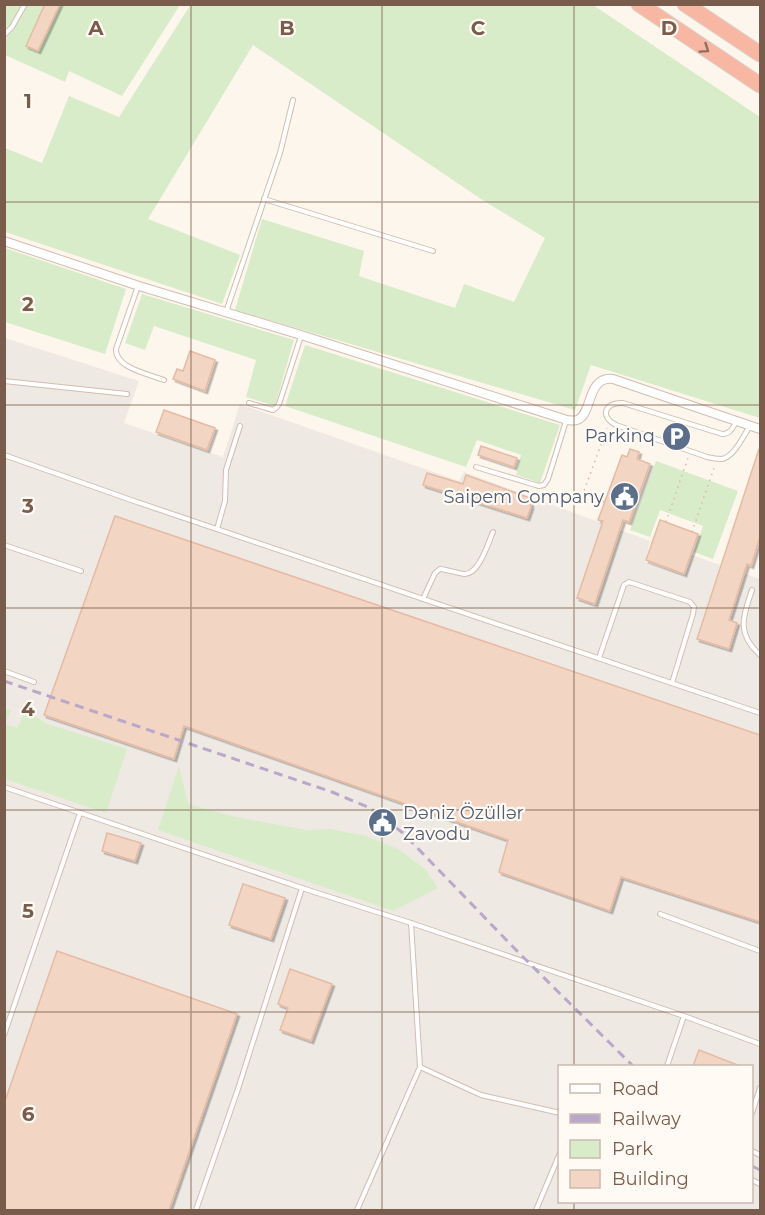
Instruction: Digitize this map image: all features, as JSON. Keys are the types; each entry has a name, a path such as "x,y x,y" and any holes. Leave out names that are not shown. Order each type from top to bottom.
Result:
{"highway":[{"path":"639,4 760,86"},
{"path":"685,4 760,54"}],"street":[{"path":"4,240 138,286 301,335 567,420 579,419 601,380 613,379 760,429"}],"lane":[{"path":"4,35 12,27 26,4"},
{"path":"226,312 280,153 293,100"},
{"path":"264,199 433,251"},
{"path":"138,286 116,354 119,361 126,365 164,380"},
{"path":"249,403 273,410 276,408 301,335"},
{"path":"4,381 127,394"},
{"path":"736,421 732,430 727,434 722,434 623,403 615,403 606,409 609,422 717,459 723,459 729,454 738,445 750,426"},
{"path":"476,467 539,486 544,485 567,420"},
{"path":"218,529 225,501 226,470 240,426"},
{"path":"4,455 760,712"},
{"path":"423,598 435,573 441,569 471,573 478,565 493,532"},
{"path":"4,545 81,571"},
{"path":"599,658 624,585 629,582 638,584 690,602 694,607 672,683"},
{"path":"752,590 745,611 744,628 748,643 760,655"},
{"path":"4,671 34,682"},
{"path":"4,787 302,888 411,922 760,1044"},
{"path":"4,1035 80,813"},
{"path":"196,1210 302,888"},
{"path":"660,914 760,951"},
{"path":"357,1210 420,1067 411,922"},
{"path":"667,1065 684,1016"},
{"path":"420,1067 481,1095 558,1113"},
{"path":"753,1110 760,1088"},
{"path":"536,1210 558,1158"}],"path":[{"path":"604,502 586,495 584,491 609,422"},
{"path":"666,522 690,451"},
{"path":"692,532 717,459"}],"shaded area":[{"name":"Dəniz Özüllər Zavodu","path":"5,338 139,381 124,423 223,457 240,404 459,481 464,472 650,541 645,562 685,575 692,555 760,579 760,1210 5,1210"}],"green space":[{"path":"191,4 593,5 760,117 760,418 591,365 575,410 235,310 262,219 364,251 359,276 455,308 464,284 514,302 545,238 481,199 253,45 148,219 240,255 222,304 5,232 5,148 42,163 69,96 119,117"},
{"path":"5,5 180,5 122,96 69,71 65,82 5,55"},
{"path":"5,248 126,289 105,354 5,322"},
{"path":"142,294 294,340 275,406 246,397 256,360 154,326 145,350 125,343"},
{"path":"305,345 560,425 540,483 516,475 521,455 477,440 466,467 285,406"},
{"path":"656,461 738,491 713,559 694,552 703,526 660,510 650,537 630,530"},
{"path":"5,709 11,710 5,724"},
{"path":"23,716 37,717 45,723 127,749 106,813 5,779 5,724 17,728"},
{"path":"179,766 188,804 236,817 306,830 330,829 366,836 398,849 425,869 438,888 393,911 158,830"}],"building":[{"path":"45,4 60,4 38,51 26,46"},
{"path":"190,351 215,360 205,391 173,379 177,369 183,371"},
{"path":"164,410 215,428 207,450 156,432"},
{"path":"481,446 517,458 514,467 478,455"},
{"path":"630,449 639,452 637,459 650,464 629,522 623,520 595,604 577,598 603,521 598,520 622,455 627,457"},
{"path":"759,449 760,537 751,566 747,564 729,620 737,623 729,649 697,639"},
{"path":"427,473 463,484 466,475 530,498 531,507 527,518 423,485"},
{"path":"115,516 760,735 760,922 621,877 610,911 499,872 508,840 184,726 174,759 44,715"},
{"path":"660,520 698,534 684,574 646,560"},
{"path":"107,833 141,843 135,861 102,851"},
{"path":"243,884 285,898 271,939 229,925"},
{"path":"57,951 237,1014 169,1210 4,1210 4,1104"},
{"path":"290,969 332,984 311,1041 280,1030 288,1008 278,1004"},
{"path":"699,1050 737,1065 693,1065"}],"railway":[{"path":"4,681 332,792 370,808 403,833 632,1065"},
{"path":"753,1166 760,1170"}],"place":[{"name":"Parkinq","path":"676,436"},
{"name":"Saipem Company","path":"625,497"},
{"name":"Dəniz Özüllər Zavodu","path":"382,823"}]}
